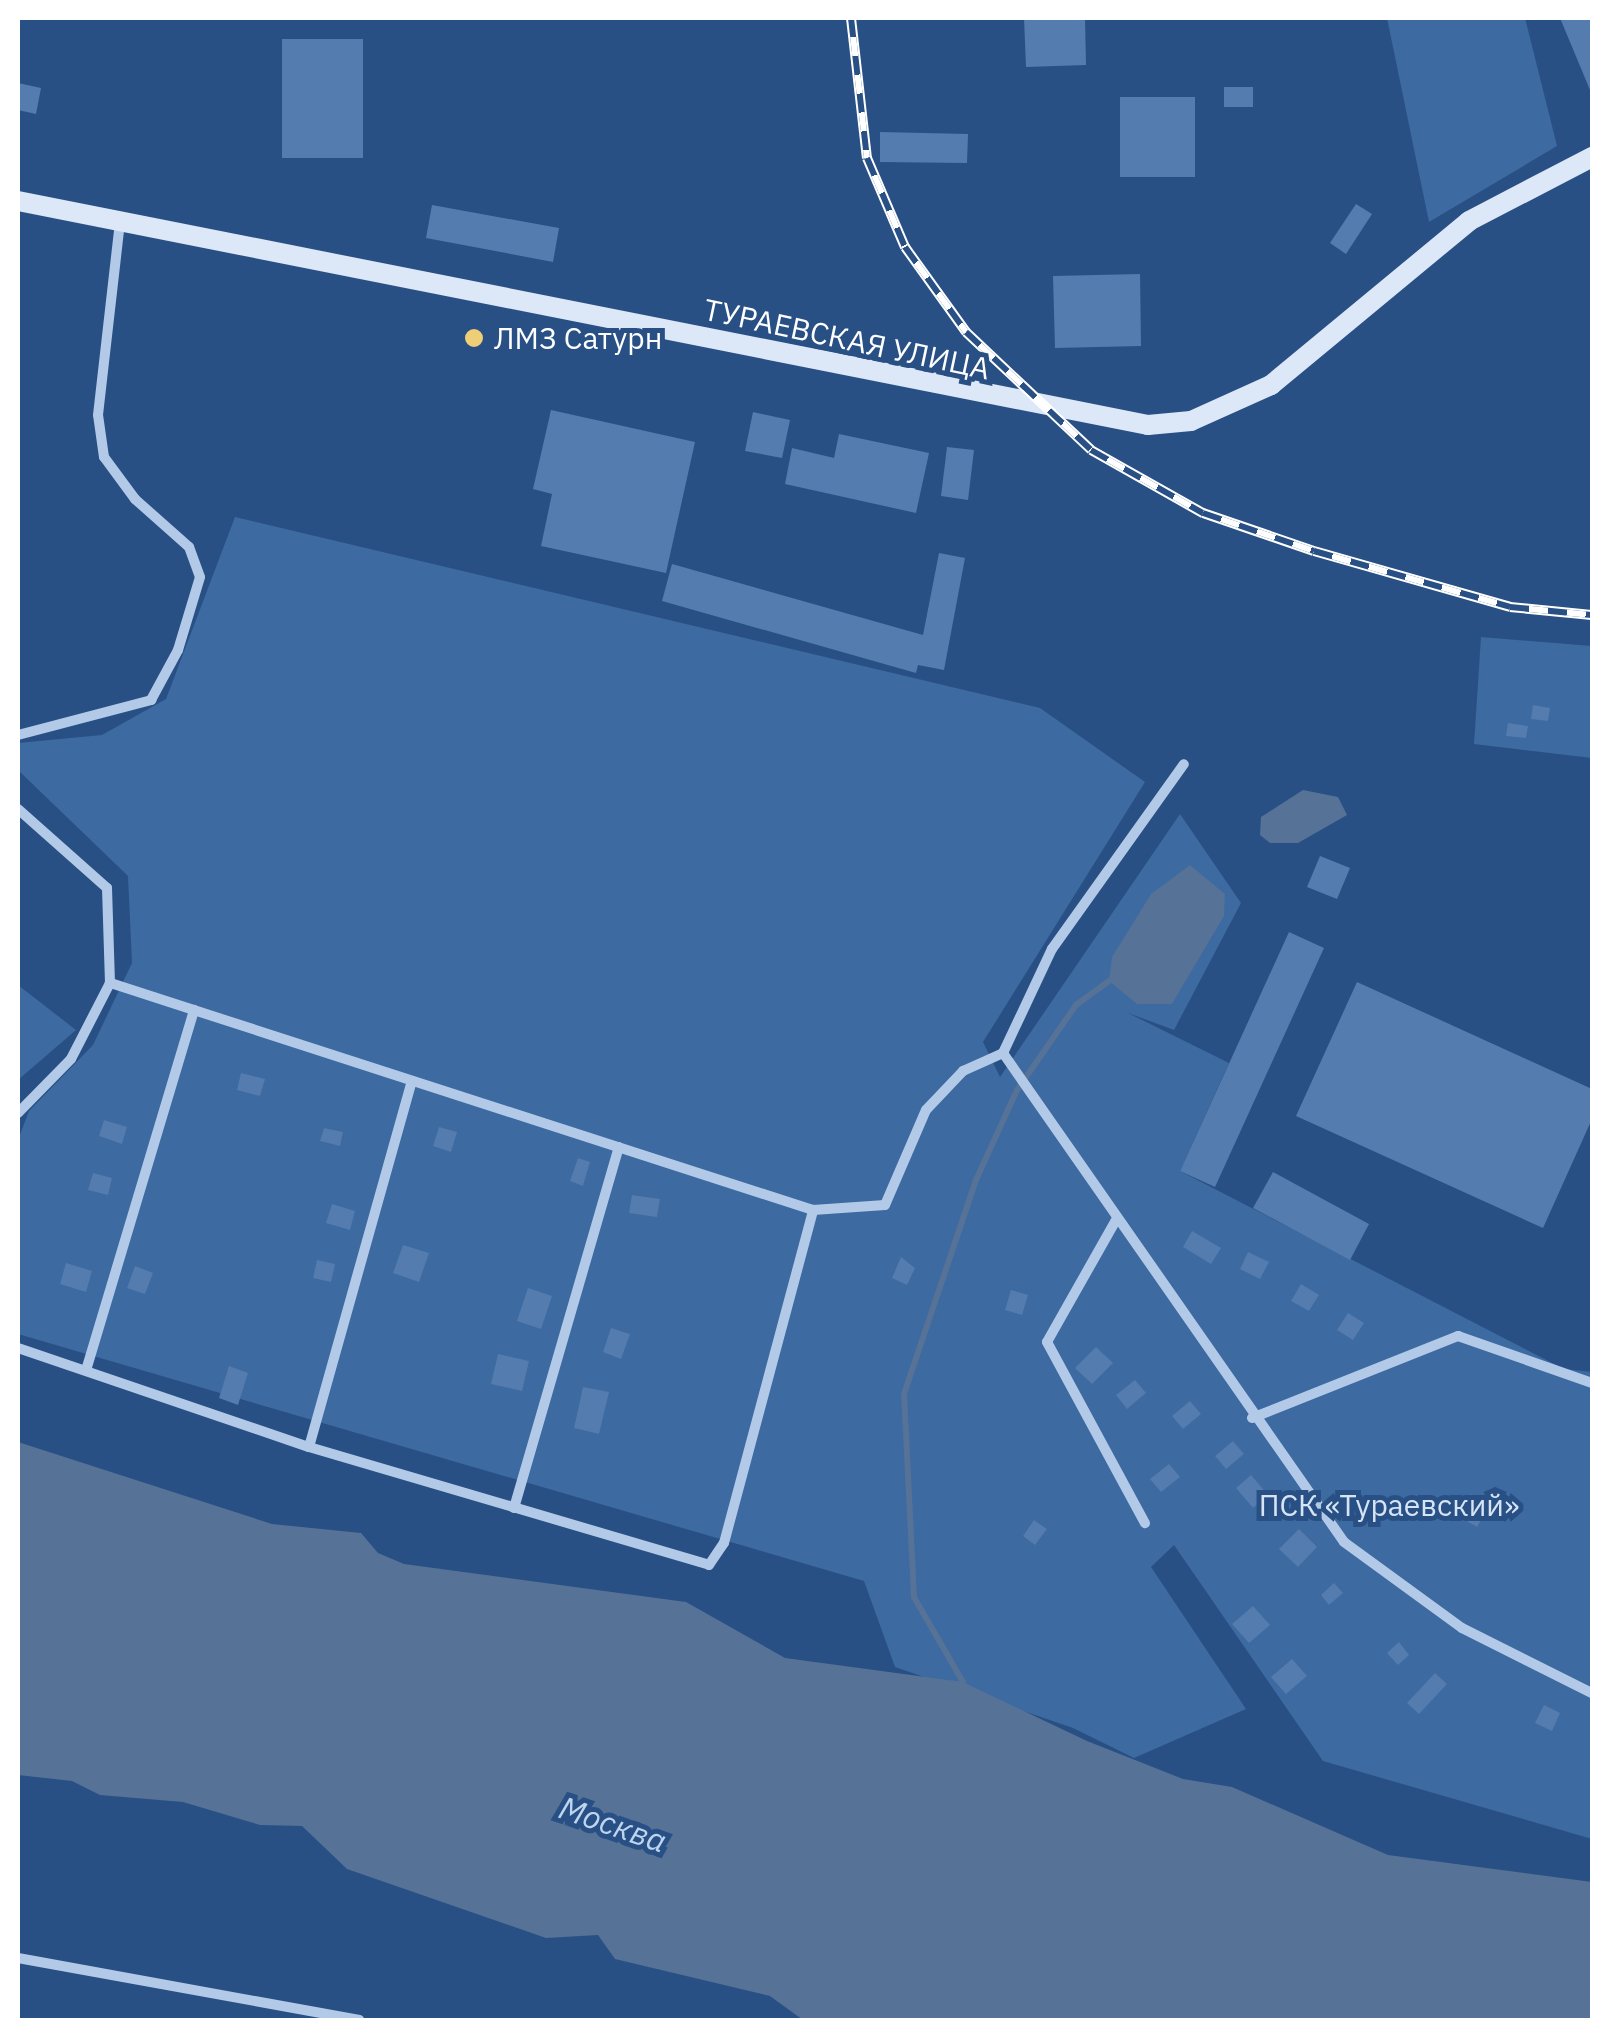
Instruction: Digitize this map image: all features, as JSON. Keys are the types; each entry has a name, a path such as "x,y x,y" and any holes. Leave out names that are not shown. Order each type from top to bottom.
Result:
{"main road":[{"name":"ТУРАЕВСКАЯ УЛИЦА","path":"18,201 1148,426 1192,421 1272,385 1468,221 1592,157"}],"street":[{"path":"18,736 151,700 178,650 200,577 189,547 135,499 104,456 98,415 120,221"},
{"path":"110,983 813,1210 885,1206 926,1110 962,1070 1002,1053 1052,949 1184,764"},
{"path":"18,808 107,888 110,983 71,1059 18,1112"},
{"path":"87,1368 194,1010"},
{"path":"1002,1053 1252,1418 1344,1542 1462,1628 1592,1693"},
{"path":"309,1447 412,1081"},
{"path":"514,1508 619,1147"},
{"path":"18,1348 87,1368 309,1447 709,1566 724,1543 813,1210"},
{"path":"1116,1220 1047,1342 1145,1523"},
{"path":"1252,1418 1458,1336 1592,1383"},
{"path":"18,1958 359,2020"}],"green space":[{"path":"1387,18 1525,18 1557,146 1429,222"},
{"name":"ПСК «Тураевский»","path":"235,517 1040,708 1145,782 983,1042 1000,1077 1180,814 1241,903 1174,1030 1128,1013 1229,1063 1180,1171 1564,1369 1592,1372 1592,1839 1323,1761 1174,1545 1151,1567 1246,1709 1134,1758 1073,1728 895,1667 864,1581 18,1334 18,1140 29,1111 93,1045 132,963 128,876 18,770 18,743 102,735 166,699"},
{"path":"1481,637 1592,646 1592,758 1474,744"},
{"path":"18,985 76,1030 18,1080"}],"water":[{"path":"1303,790 1338,797 1347,815 1298,843 1270,843 1260,835 1261,817"},
{"path":"1190,865 1225,894 1224,916 1172,1004 1137,1004 1109,981 1112,957 1151,894"},
{"name":"Москва","path":"18,1442 272,1524 361,1533 378,1553 404,1564 686,1602 785,1658 963,1682 1087,1741 1183,1779 1232,1787 1388,1855 1592,1882 1592,2020 803,2020 770,1996 615,1959 598,1935 546,1938 347,1869 302,1826 260,1825 183,1802 100,1795 72,1781 18,1775"}],"building":[{"path":"1024,18 1085,18 1086,65 1026,67"},
{"path":"1560,18 1592,18 1590,90"},
{"path":"282,39 363,39 363,158 282,158"},
{"path":"18,83 41,88 36,114 18,110"},
{"path":"1224,87 1253,87 1253,107 1224,107"},
{"path":"1120,97 1195,97 1195,177 1120,177"},
{"path":"880,132 968,134 967,163 880,162"},
{"path":"1356,204 1372,214 1346,254 1330,243"},
{"path":"432,205 559,228 553,262 426,238"},
{"path":"1140,274 1141,346 1055,348 1053,276"},
{"path":"551,410 695,442 666,573 541,546 552,494 533,489"},
{"path":"753,412 790,420 782,458 745,451"},
{"path":"839,434 929,453 916,513 785,484 792,448 834,458"},
{"path":"947,447 974,450 968,500 941,496"},
{"path":"939,553 965,558 944,670 918,665 916,673 662,601 672,564 923,635"},
{"path":"1533,705 1550,708 1548,721 1531,719"},
{"path":"1508,723 1528,726 1526,738 1506,736"},
{"path":"1320,856 1350,868 1337,899 1307,887"},
{"path":"1289,932 1324,948 1215,1187 1180,1171"},
{"path":"1357,982 1592,1089 1592,1119 1543,1228 1296,1116"},
{"path":"241,1073 265,1079 260,1096 237,1090"},
{"path":"104,1120 127,1127 122,1144 99,1136"},
{"path":"439,1127 457,1132 451,1152 433,1146"},
{"path":"324,1128 343,1132 340,1146 320,1141"},
{"path":"578,1158 590,1162 583,1186 570,1181"},
{"path":"1273,1172 1369,1224 1350,1260 1253,1208"},
{"path":"93,1173 112,1178 108,1195 88,1190"},
{"path":"632,1195 660,1199 657,1217 629,1213"},
{"path":"332,1204 355,1211 350,1230 326,1223"},
{"path":"1192,1231 1221,1248 1211,1264 1183,1247"},
{"path":"403,1245 429,1253 419,1282 393,1273"},
{"path":"1248,1252 1269,1262 1260,1279 1240,1269"},
{"path":"901,1257 915,1268 907,1285 892,1278"},
{"path":"317,1260 335,1264 331,1282 313,1278"},
{"path":"66,1263 92,1271 86,1292 60,1284"},
{"path":"135,1266 153,1273 145,1294 127,1288"},
{"path":"1301,1284 1319,1295 1309,1311 1291,1301"},
{"path":"528,1288 552,1296 541,1329 517,1321"},
{"path":"1011,1290 1028,1295 1022,1315 1005,1310"},
{"path":"1348,1313 1364,1323 1353,1340 1337,1330"},
{"path":"611,1328 630,1334 621,1359 603,1352"},
{"path":"1096,1347 1113,1363 1092,1384 1075,1368"},
{"path":"498,1354 529,1361 522,1391 491,1384"},
{"path":"229,1366 248,1373 238,1405 219,1398"},
{"path":"1135,1380 1146,1393 1127,1409 1116,1395"},
{"path":"583,1387 609,1392 599,1434 574,1428"},
{"path":"1190,1401 1201,1414 1183,1429 1172,1416"},
{"path":"1233,1441 1244,1454 1226,1469 1215,1456"},
{"path":"1169,1464 1180,1477 1161,1492 1150,1479"},
{"path":"1251,1475 1268,1495 1253,1508 1236,1488"},
{"path":"1471,1494 1490,1504 1477,1527 1458,1516"},
{"path":"1034,1520 1047,1529 1035,1545 1023,1536"},
{"path":"1299,1529 1317,1547 1298,1567 1279,1549"},
{"path":"1334,1583 1343,1593 1329,1605 1321,1595"},
{"path":"1253,1606 1270,1625 1249,1643 1232,1624"},
{"path":"1399,1642 1409,1655 1398,1665 1387,1653"},
{"path":"1292,1659 1307,1676 1286,1694 1271,1677"},
{"path":"1435,1673 1447,1684 1419,1714 1407,1703"},
{"path":"1544,1705 1560,1713 1552,1731 1535,1723"}],"waterway":[{"path":"963,1682 914,1597 904,1394 976,1180 1017,1090 1076,1005 1109,981"}],"railway":[{"path":"851,18 867,158 905,247 966,332 1091,450 1203,513 1314,551 1510,607 1592,615"}],"place":[{"name":"ЛМЗ Сатурн","path":"474,338"}]}
